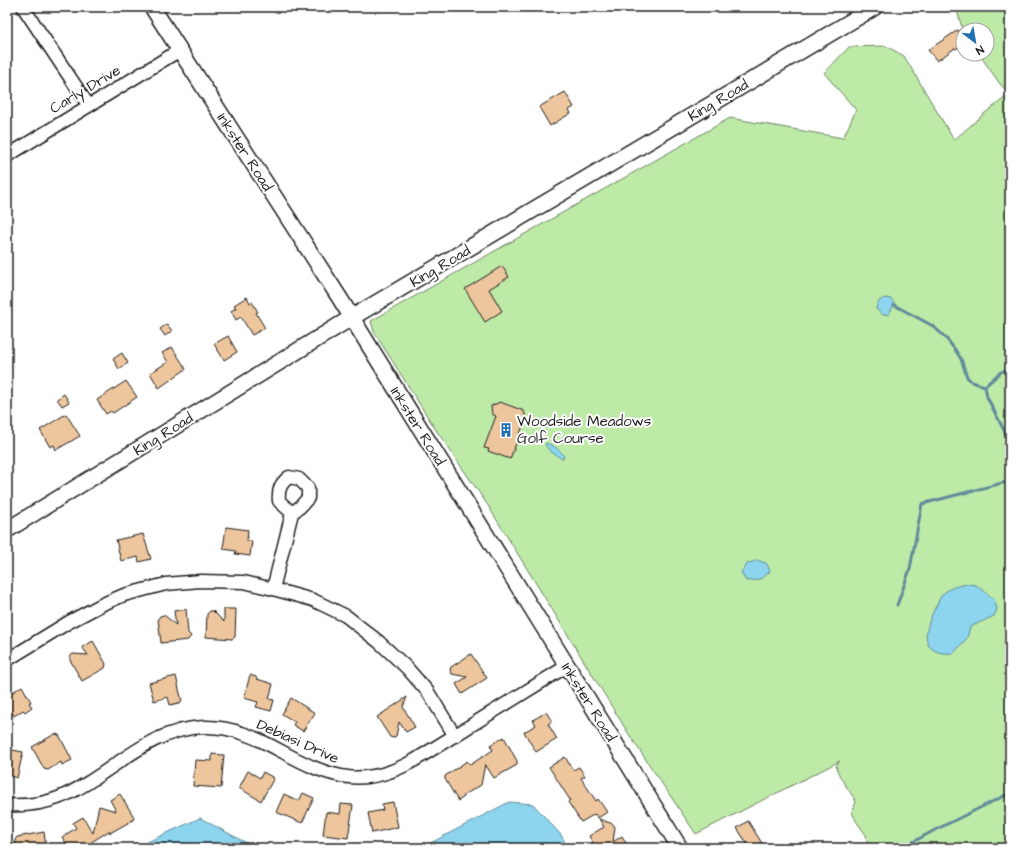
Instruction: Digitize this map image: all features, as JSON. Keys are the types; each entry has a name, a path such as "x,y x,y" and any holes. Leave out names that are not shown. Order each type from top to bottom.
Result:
{"street":[{"path":"23,7 88,106"},
{"name":"Inkster Road","path":"152,7 351,318 680,848"},
{"name":"King Road","path":"7,530 351,318 876,7"},
{"name":"Carly Drive","path":"7,156 180,50"},
{"path":"274,588 292,513"},
{"path":"7,660 86,612 124,596 166,584 214,581 244,582 274,588 313,600 346,616 379,642 407,668 428,692 455,736"},
{"name":"Debiasi Drive","path":"7,805 29,805 64,795 145,744 178,731 204,727 235,730 262,741 312,768 340,777 352,778 375,776 393,771 415,760 567,666"}],"green space":[{"path":"956,7 1010,7 1010,94 1000,84 985,62 995,62 995,22 960,22"},
{"name":"Woodside Meadows Golf Course","path":"886,46 904,56 954,140 1010,94 1010,848 868,848 866,835 856,821 852,812 856,802 837,771 836,766 840,761 696,834 630,736 487,504 436,430 374,332 371,321 730,118 843,138 856,110 824,73 849,47"}],"water":[{"path":"885,298 891,299 894,303 889,314 883,315 876,309 879,302"},
{"path":"546,443 552,445 562,453 564,458 562,459 550,451 545,445"},
{"path":"758,560 767,564 770,571 760,579 746,581 741,572 747,564"},
{"path":"967,584 976,585 994,599 997,609 994,616 970,627 967,638 954,653 935,651 929,646 927,634 928,626 935,608 941,596 945,592 954,587"},
{"path":"509,802 533,804 561,835 568,848 421,848"},
{"path":"200,818 256,848 134,848"}],"building":[{"path":"955,32 955,48 937,61 928,50"},
{"path":"565,92 574,107 569,110 571,113 550,126 539,107"},
{"path":"502,266 509,277 489,289 502,311 485,322 465,289"},
{"path":"247,297 258,312 256,313 265,328 252,335 241,317 236,320 231,311 236,308 234,305"},
{"path":"167,324 172,331 165,336 160,329"},
{"path":"228,336 237,352 224,360 214,344"},
{"path":"172,347 186,369 159,388 150,373 168,362 162,353"},
{"path":"122,353 128,363 119,369 113,359"},
{"path":"126,381 137,397 113,413 111,411 106,414 97,400"},
{"path":"64,394 69,402 62,406 57,399"},
{"name":"Woodside Meadows Golf Course","path":"500,402 524,411 526,418 510,459 488,451 489,449 484,448 496,416 492,414 491,406"},
{"path":"66,414 80,436 56,450 54,445 50,447 40,430"},
{"path":"226,527 248,530 247,541 252,541 250,556 235,554 236,551 223,549"},
{"path":"143,534 151,559 139,562 138,557 121,561 116,540"},
{"path":"186,609 188,633 191,636 188,640 161,643 158,619 160,616 164,615 176,625 174,611"},
{"path":"224,609 236,609 235,637 232,639 206,637 207,614 210,611 213,611 224,622"},
{"path":"93,641 106,664 105,668 82,681 70,660 70,656 73,654 88,655 82,647"},
{"path":"471,654 487,678 462,694 456,684 467,677 452,674 450,670 451,667"},
{"path":"250,675 273,684 269,699 274,700 271,711 256,707 258,702 244,698"},
{"path":"176,676 182,702 170,705 168,697 154,701 149,683"},
{"path":"7,682 13,692 22,686 31,702 29,703 32,707 25,712 23,710 14,716 7,704"},
{"path":"407,697 403,707 415,727 406,732 399,722 396,736 393,738 390,737 377,717"},
{"path":"291,698 315,713 303,731 293,725 295,722 282,714"},
{"path":"546,712 552,721 548,724 557,739 536,752 524,732 536,725 533,720"},
{"path":"55,734 59,735 72,760 62,765 61,762 48,770 44,769 32,747"},
{"path":"504,737 517,761 517,765 494,778 485,764 481,785 464,795 464,797 458,801 445,779 445,776 467,761 470,765 493,750 490,745"},
{"path":"7,749 23,752 17,778 7,775"},
{"path":"212,754 224,755 221,788 193,786 195,760 212,761"},
{"path":"565,757 573,770 579,767 585,776 581,778 596,801 598,799 607,812 598,818 595,814 581,822 568,802 570,800 549,767"},
{"path":"248,771 260,778 263,772 274,778 261,801 239,788"},
{"path":"303,793 314,798 302,823 276,812 284,794 299,801"},
{"path":"120,794 134,817 133,820 110,833 109,831 82,848 69,848 62,837 76,828 73,823 83,817 93,833 99,806 116,811 110,800"},
{"path":"393,802 398,827 372,833 368,813 383,810 382,804"},
{"path":"341,804 353,805 348,838 323,835 326,812 340,814"},
{"path":"599,819 613,824 615,827 613,842 622,836 629,848 596,848 589,836 604,827"},
{"path":"748,821 765,848 750,848 737,828"},
{"path":"44,832 46,848 16,848 15,840 17,837"}],"waterway":[{"path":"1007,296 1010,300"},
{"path":"894,305 933,326 946,338 956,351 961,359 967,377 972,382 985,386"},
{"path":"1010,368 1001,372 985,386 987,397 1010,442"},
{"path":"897,605 910,569 922,504 1010,481"},
{"path":"902,848 1010,793"}],"place":[{"name":"Woodside Meadows Golf Course","path":"506,430"}]}
